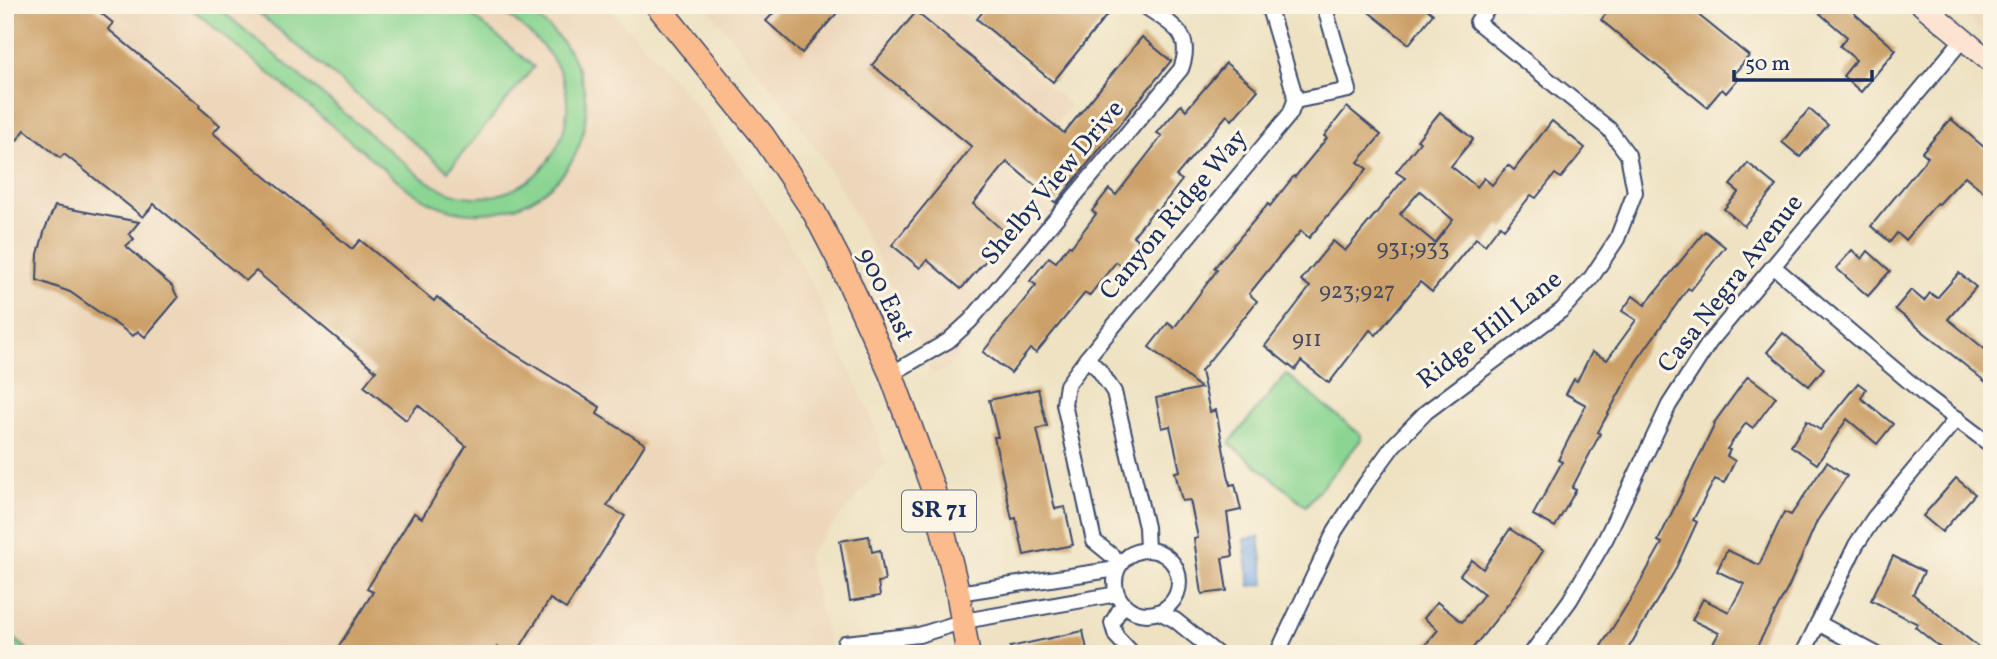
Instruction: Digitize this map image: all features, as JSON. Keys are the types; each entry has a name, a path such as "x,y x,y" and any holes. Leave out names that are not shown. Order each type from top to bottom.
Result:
{"main road":[{"name":"900 East","path":"657,5 763,136 814,212 838,258 891,374 933,489 964,621 968,654"}],"street":[{"name":"Shelby View Drive","path":"891,374 948,341 970,321 1181,69 1186,55 1186,43 1180,30 1143,5"},
{"path":"1268,5 1294,92 1294,101 1349,90 1324,5"},
{"name":"Ridge Hill Lane","path":"1277,654 1335,531 1392,446 1426,412 1562,310 1591,278 1617,239 1635,192 1628,155 1609,129 1477,22 1491,5"},
{"path":"1922,5 1992,63"},
{"name":"Casa Negra Avenue","path":"1531,654 1570,600 1606,538 1669,405 1709,343 1963,39"},
{"name":"Canyon Ridge Way","path":"1119,566 1094,541 1063,404 1067,385 1290,114 1294,101"},
{"path":"1773,267 1926,396 1992,446"},
{"path":"1087,358 1114,392 1146,527 1147,549"},
{"path":"1803,654 1856,545 1874,518 1957,418"},
{"path":"1147,549 1160,552 1170,559 1180,582 1177,595 1170,605 1159,612 1146,614 1134,612 1120,599 1114,581 1119,566 1135,551 1147,549"},
{"path":"958,593 1119,566"},
{"path":"844,654 845,643 919,635 964,621 1120,599"},
{"path":"1120,599 1112,623 1116,636 1133,654"},
{"path":"1159,612 1175,620 1217,654"},
{"path":"1818,623 1876,654"}],"shaded area":[{"path":"5,5 606,5 704,116 753,185 789,242 814,289 870,414 886,464 807,555 829,645 821,654 5,654"},
{"path":"705,5 952,5 1071,105 1010,178 1068,223 948,368 932,375 883,267 835,179 795,117"},
{"path":"1951,5 1992,5 1992,39"}],"green space":[{"path":"187,5 215,5 420,176 446,191 474,197 497,195 519,187 537,173 562,136 567,115 566,92 559,70 539,42 495,5 522,5 560,39 576,64 586,102 582,137 567,167 544,191 514,207 480,213 444,208 408,189"},
{"path":"249,5 460,5 534,67 448,171"},
{"path":"1286,374 1361,435 1361,440 1306,506 1229,443"},
{"path":"5,631 33,654 5,654"}],"water":[{"path":"1259,537 1265,584 1250,586 1244,539"}],"building":[{"path":"5,5 91,5 113,23 108,29 200,105 199,107 220,125 213,133 352,249 360,240 434,301 437,297 482,334 600,407 597,414 645,444 607,506 625,516 566,609 550,599 516,654 508,654 497,647 493,654 334,654 373,592 367,589 414,513 422,518 466,446 418,405 406,420 364,386 376,371 256,271 246,281 154,204 143,217 64,154 60,158 25,130 17,140 5,130"},
{"path":"781,5 844,5 802,53 766,21"},
{"path":"988,5 1115,5 1053,82 977,19"},
{"path":"1360,5 1422,5 1433,14 1409,44"},
{"path":"1613,5 1686,5 1749,56 1733,75 1738,79 1726,93 1722,89 1707,107 1601,20"},
{"path":"1810,5 1845,5 1896,50 1861,92 1843,76 1856,60 1840,46 1847,37"},
{"path":"916,12 1064,133 1142,37 1171,61 1056,203 1007,162 973,204 1008,235 961,289 927,260 920,268 892,245 972,147 872,65"},
{"path":"1226,63 1258,90 1232,120 1227,115 1176,176 1182,180 1158,211 1155,209 1133,236 1139,241 1121,265 1116,262 1089,296 1085,293 1036,353 1030,349 1011,373 983,352 1036,285 1030,281 1049,257 1056,262 1069,245 1071,247 1096,214 1092,211 1109,189 1116,195 1162,136 1157,133 1181,105 1186,110"},
{"path":"1347,107 1381,135 1358,162 1367,169 1309,238 1301,231 1278,258 1249,294 1257,301 1201,371 1210,412 1216,410 1230,485 1235,484 1241,510 1227,513 1233,556 1222,558 1227,591 1202,594 1194,539 1198,538 1190,500 1182,501 1175,472 1180,471 1170,426 1162,428 1156,398 1201,388 1149,347 1168,323 1174,328 1217,270 1214,268 1268,204 1270,206 1295,177 1327,138 1324,136"},
{"path":"1809,109 1828,125 1800,157 1782,142"},
{"path":"1440,112 1473,139 1451,166 1477,187 1484,178 1492,185 1508,165 1514,170 1552,121 1585,148 1561,178 1555,174 1536,198 1531,195 1504,229 1500,225 1485,245 1476,238 1432,292 1420,282 1376,335 1370,330 1329,383 1301,361 1295,370 1265,346 1310,287 1301,280 1333,241 1345,251 1405,178 1396,172 1420,142 1417,140","holes":["1420,191 1453,220 1435,243 1400,214"]},
{"path":"1951,119 1992,154 1992,199 1965,176 1905,240 1897,233 1890,242 1871,226 1928,157 1922,152"},
{"path":"1748,163 1776,186 1744,226 1724,209 1739,192 1730,185"},
{"path":"55,206 139,222 129,234 134,239 126,246 172,286 178,298 145,337 138,331 133,336 70,292 37,280 38,254"},
{"path":"1705,231 1725,247 1691,290 1688,288 1636,362 1598,432 1600,434 1572,488 1576,490 1555,527 1533,515 1562,462 1558,460 1586,405 1566,394 1574,379 1577,381 1592,352 1607,360 1636,320 1622,311 1633,296 1645,305"},
{"path":"1852,250 1862,259 1868,251 1890,271 1868,296 1836,268"},
{"path":"1959,273 1976,287 1948,319 1992,355 1992,387 1895,309 1911,290 1924,301 1930,293 1937,298"},
{"path":"1783,333 1824,368 1809,386 1767,352"},
{"path":"1748,376 1776,397 1753,428 1746,423 1727,449 1730,450 1727,456 1735,461 1724,483 1715,479 1693,520 1697,522 1674,572 1625,654 1596,654 1662,543 1658,541 1714,423"},
{"path":"1858,383 1866,389 1861,398 1893,424 1877,444 1847,419 1817,464 1791,446 1807,421 1820,430"},
{"path":"1038,389 1047,426 1037,429 1055,509 1065,507 1073,545 1024,555 1016,518 1012,519 994,437 998,437 989,400"},
{"path":"1827,462 1847,476 1817,521 1789,586 1753,654 1707,654 1719,633 1692,620 1703,599 1729,612 1744,584 1717,571 1727,550 1759,565 1784,512 1791,515"},
{"path":"1956,478 1975,494 1942,532 1923,516"},
{"path":"1510,529 1543,551 1510,602 1468,654 1438,654 1426,644 1438,630 1424,618 1437,602 1462,622 1484,594 1460,575 1472,560 1483,569"},
{"path":"869,536 872,552 880,550 885,581 878,582 880,596 850,601 840,541"},
{"path":"1893,556 1924,572 1913,594 1987,654 1948,654 1915,627 1918,624 1871,600"},
{"path":"1083,631 1088,654 1011,654 1010,647"}]}
